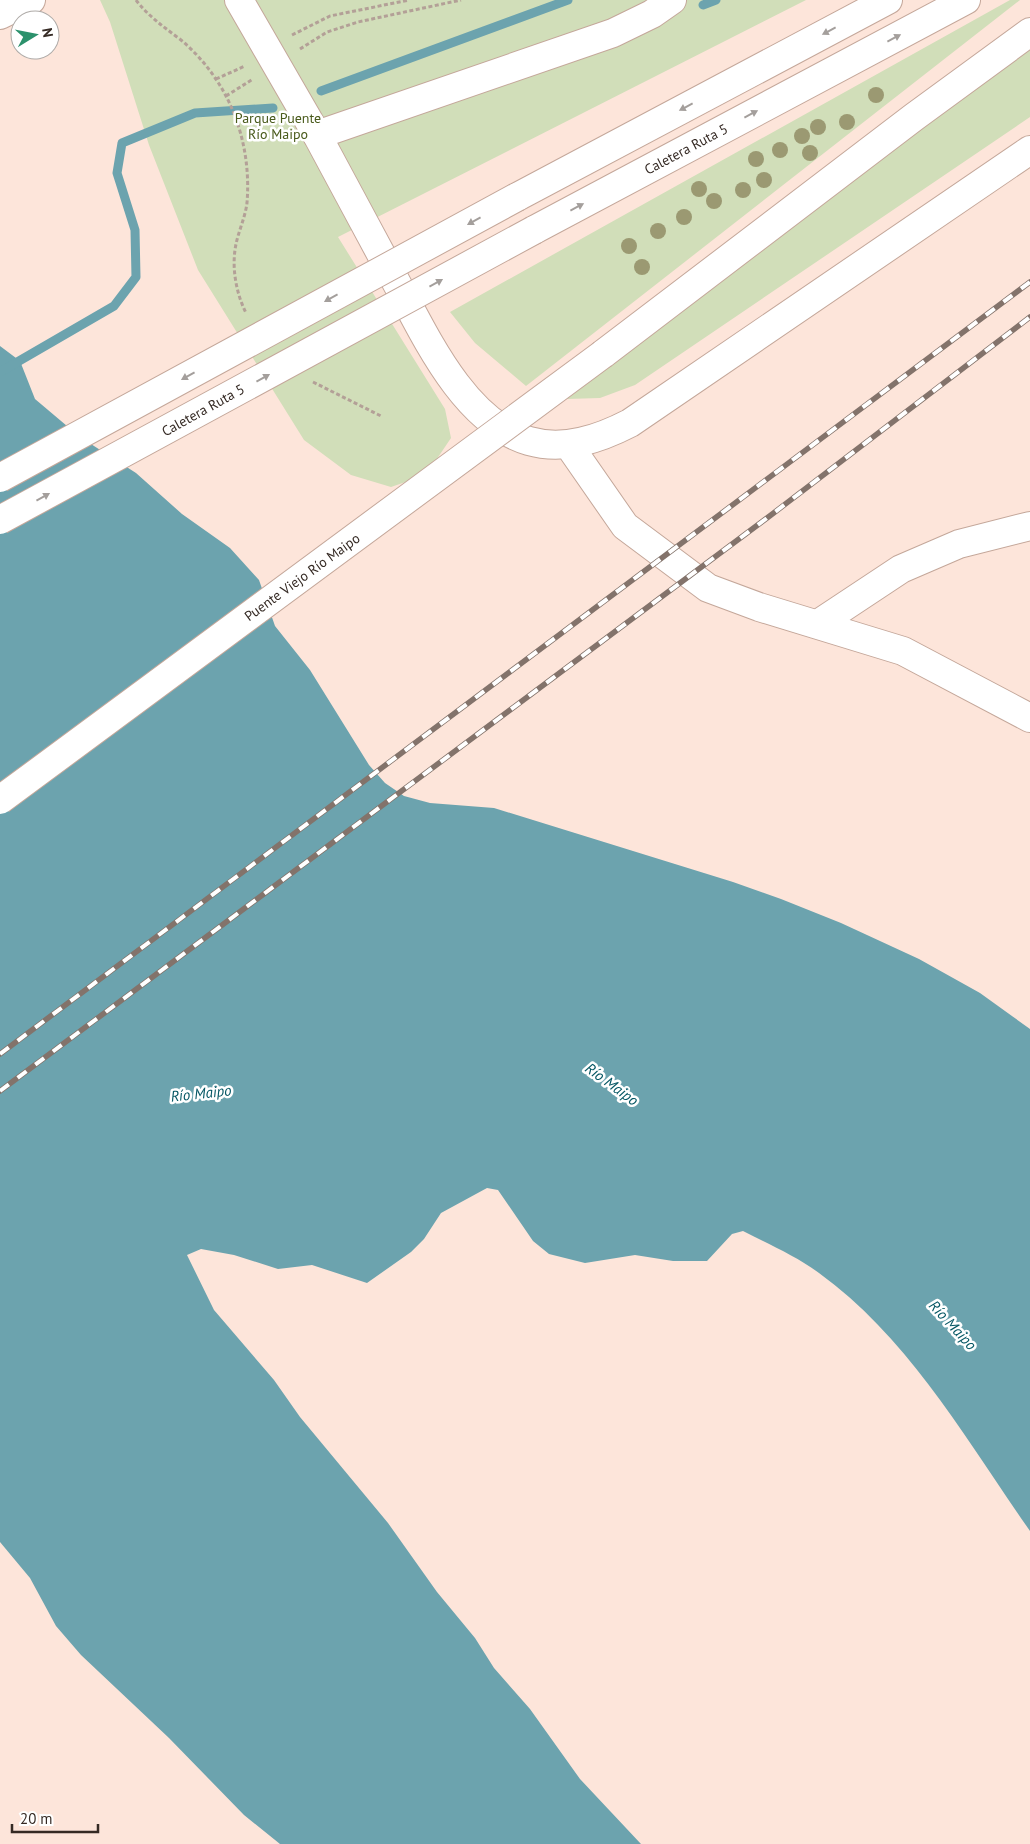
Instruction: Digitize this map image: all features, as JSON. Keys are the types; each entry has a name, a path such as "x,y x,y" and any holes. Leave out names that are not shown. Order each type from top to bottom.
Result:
{"main road":[{"path":"0,14 31,0"},
{"path":"239,0 318,135 434,350 458,387 480,412 509,434 529,441 568,444 607,435 630,423 1030,150"},
{"path":"318,135 613,33 652,14 672,0"},
{"path":"0,478 517,197 888,0"},
{"name":"Caletera Ruta 5","path":"0,520 534,230 966,0"},
{"name":"Puente Viejo Río Maipo","path":"0,800 603,354 922,111 1030,32"},
{"path":"568,444 625,526 666,559 708,588 759,607 903,651 1030,718"},
{"path":"818,624 901,569 959,544 1030,526"}],"path":[{"path":"136,0 158,25 180,40 200,58 216,79 237,120 246,156 248,180 246,204 235,250 234,270 237,289 247,317"},
{"path":"227,98 273,59 289,36 330,16 409,0"},
{"path":"216,79 273,59 327,32 358,22 461,0"},
{"path":"305,378 381,416"}],"green space":[{"name":"Parque Puente Río Maipo","path":"100,0 806,0 338,237 445,409 451,438 426,475 391,487 351,475 304,440 198,270 149,145 110,22"},
{"path":"1010,0 1020,0 526,386 475,343 450,312"},
{"path":"1030,47 1030,117 635,385 600,398 567,399 991,72"}],"water":[{"name":"Río Maipo","path":"0,346 20,361 35,399 80,437 136,473 182,514 230,548 259,580 275,626 310,670 369,765 385,783 404,796 430,803 494,808 733,882 781,899 841,923 919,959 980,993 1030,1029 1030,1531 960,1427 882,1328 852,1299 819,1273 743,1231 732,1234 707,1261 673,1261 635,1255 585,1263 549,1254 533,1241 498,1190 487,1188 441,1213 424,1239 411,1252 367,1283 312,1265 278,1269 234,1255 201,1249 187,1255 214,1310 274,1380 300,1417 388,1523 437,1592 475,1638 494,1668 530,1709 580,1779 641,1844 280,1844 244,1815 169,1738 81,1655 56,1626 30,1578 0,1542"}],"waterway":[{"path":"321,91 568,0"},
{"path":"703,5 716,0"},
{"path":"0,372 114,306 136,277 135,230 117,173 122,143 195,113 273,108"}],"railway":[{"path":"0,1054 1030,282"},
{"path":"0,1091 771,515 1030,317"}]}
